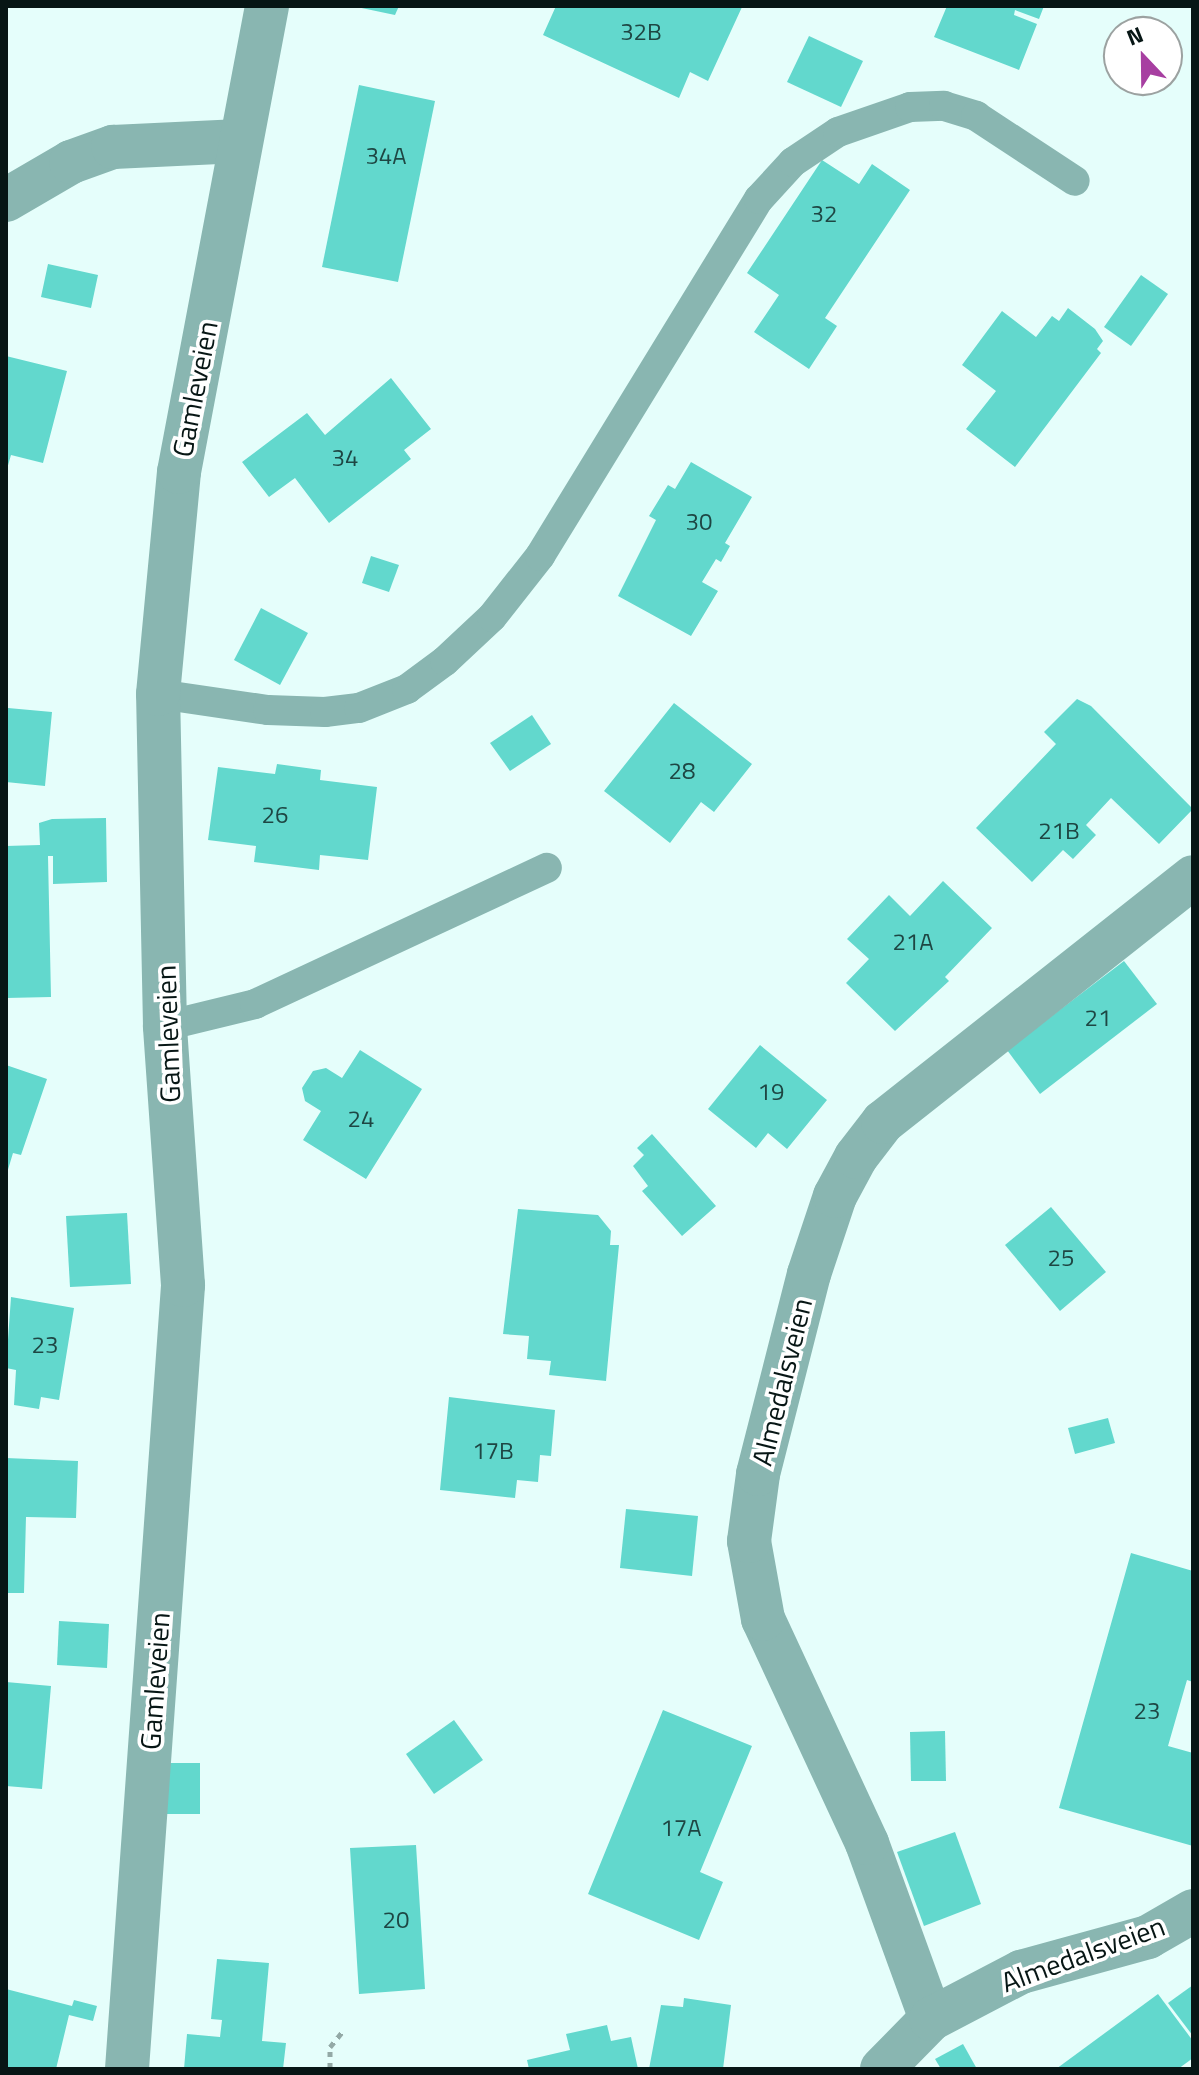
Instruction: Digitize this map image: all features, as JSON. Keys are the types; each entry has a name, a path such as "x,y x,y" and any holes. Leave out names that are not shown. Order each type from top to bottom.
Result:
{"street":[{"name":"Gamleveien","path":"127,2069 183,1285 165,1026 158,694 179,472 267,6"},
{"path":"6,200 71,162 113,147 240,141"},
{"name":"Almedalsveien","path":"931,2019 867,1843 763,1619 749,1541 758,1474 809,1274 835,1196 856,1157 883,1122 1193,877"},
{"name":"Almedalsveien","path":"882,2069 931,2019 1021,1972 1148,1937 1193,1911"}],"lane":[{"path":"158,694 268,710 325,712 359,708 407,689 445,661 492,617 540,556 759,199 793,162 838,132 910,107 944,106 976,116 1075,181"},
{"path":"165,1026 255,1004 547,868"}],"path":[{"path":"330,2069 330,2047 342,2032"}],"building":[{"path":"352,6 399,6 395,15"},
{"path":"556,6 742,7 708,81 690,72 679,98 543,35"},
{"path":"947,6 1044,6 1039,19 1015,10 1014,15 1037,24 1019,70 934,37"},
{"path":"809,36 863,61 841,107 787,82"},
{"path":"359,85 435,101 398,282 322,267"},
{"path":"822,160 859,184 872,164 910,190 825,318 837,326 809,369 754,332 779,295 747,273"},
{"path":"48,264 98,275 91,308 41,297"},
{"path":"1141,275 1168,294 1131,346 1104,327"},
{"path":"1068,308 1095,329 1103,341 1097,349 1101,353 1015,467 966,429 996,391 962,365 1002,311 1036,337 1052,316 1059,321"},
{"path":"6,356 67,371 43,463 11,455 7,469"},
{"path":"391,378 431,429 404,450 411,459 329,523 295,478 269,497 242,462 307,413 325,435"},
{"path":"691,462 752,497 725,543 730,546 721,562 716,559 702,582 718,591 691,636 618,596 656,520 649,516 668,485 675,489"},
{"path":"371,556 399,565 389,592 362,583"},
{"path":"261,608 308,633 280,685 234,660"},
{"path":"1077,699 1091,706 1193,809 1159,844 1111,798 1086,825 1096,835 1073,859 1063,850 1032,882 976,828 1056,744 1044,732"},
{"path":"6,702 8,708 52,712 45,786 6,782"},
{"path":"674,703 752,764 714,812 701,802 670,843 604,791"},
{"path":"532,715 551,744 510,771 490,743"},
{"path":"277,764 321,770 320,780 377,787 368,860 320,855 319,870 254,862 256,846 208,840 218,767 275,774"},
{"path":"106,818 107,882 53,884 53,856 48,856 51,997 6,998 6,846 40,845 39,823 52,819"},
{"path":"943,881 992,928 945,977 949,981 895,1031 846,983 869,959 847,939 889,895 910,916"},
{"path":"1124,961 1157,1004 1040,1094 1007,1050"},
{"path":"760,1045 827,1100 787,1149 768,1133 756,1148 708,1109"},
{"path":"360,1050 422,1089 366,1179 303,1140 321,1111 305,1101 302,1088 313,1071 326,1068 342,1078"},
{"path":"6,1065 47,1079 21,1155 13,1153 7,1173"},
{"path":"652,1134 716,1206 682,1236 642,1191 648,1186 633,1166 644,1155 637,1148"},
{"path":"1051,1207 1106,1272 1060,1311 1005,1245"},
{"path":"518,1209 598,1215 611,1231 610,1245 619,1245 606,1381 549,1375 551,1361 527,1359 529,1336 503,1334"},
{"path":"127,1213 131,1284 70,1287 66,1216"},
{"path":"11,1297 74,1308 59,1400 41,1397 39,1409 14,1405 16,1370 6,1368"},
{"path":"449,1397 555,1410 551,1456 540,1455 538,1482 517,1480 515,1498 440,1490"},
{"path":"1108,1418 1115,1443 1075,1454 1068,1428"},
{"path":"6,1458 78,1461 76,1518 26,1517 24,1593 6,1593"},
{"path":"626,1509 698,1516 692,1576 620,1568"},
{"path":"1131,1553 1193,1571 1193,1682 1187,1680 1168,1746 1193,1753 1193,1846 1059,1808"},
{"path":"59,1621 109,1624 107,1668 57,1665"},
{"path":"6,1682 51,1686 42,1789 6,1786"},
{"path":"663,1710 752,1746 700,1872 723,1882 699,1940 588,1894"},
{"path":"454,1720 483,1760 434,1794 406,1754"},
{"path":"945,1731 946,1781 911,1781 910,1732"},
{"path":"167,1763 200,1763 200,1814 167,1814"},
{"path":"955,1832 981,1904 924,1926 897,1852"},
{"path":"416,1845 425,1989 359,1994 350,1848"},
{"path":"217,1959 269,1963 262,2041 286,2043 283,2069 184,2069 187,2034 220,2037 222,2020 211,2019"},
{"path":"1193,1985 1193,2036 1168,2003"},
{"path":"6,1989 72,2006 74,2000 97,2006 93,2021 69,2015 56,2069 6,2069"},
{"path":"1158,1994 1193,2041 1193,2058 1178,2069 1056,2069"},
{"path":"684,1998 731,2005 723,2069 649,2069 661,2005 683,2007"},
{"path":"607,2025 611,2041 631,2037 638,2069 529,2069 527,2060 570,2050 566,2034"},
{"path":"963,2044 977,2069 941,2069 935,2059"}]}
